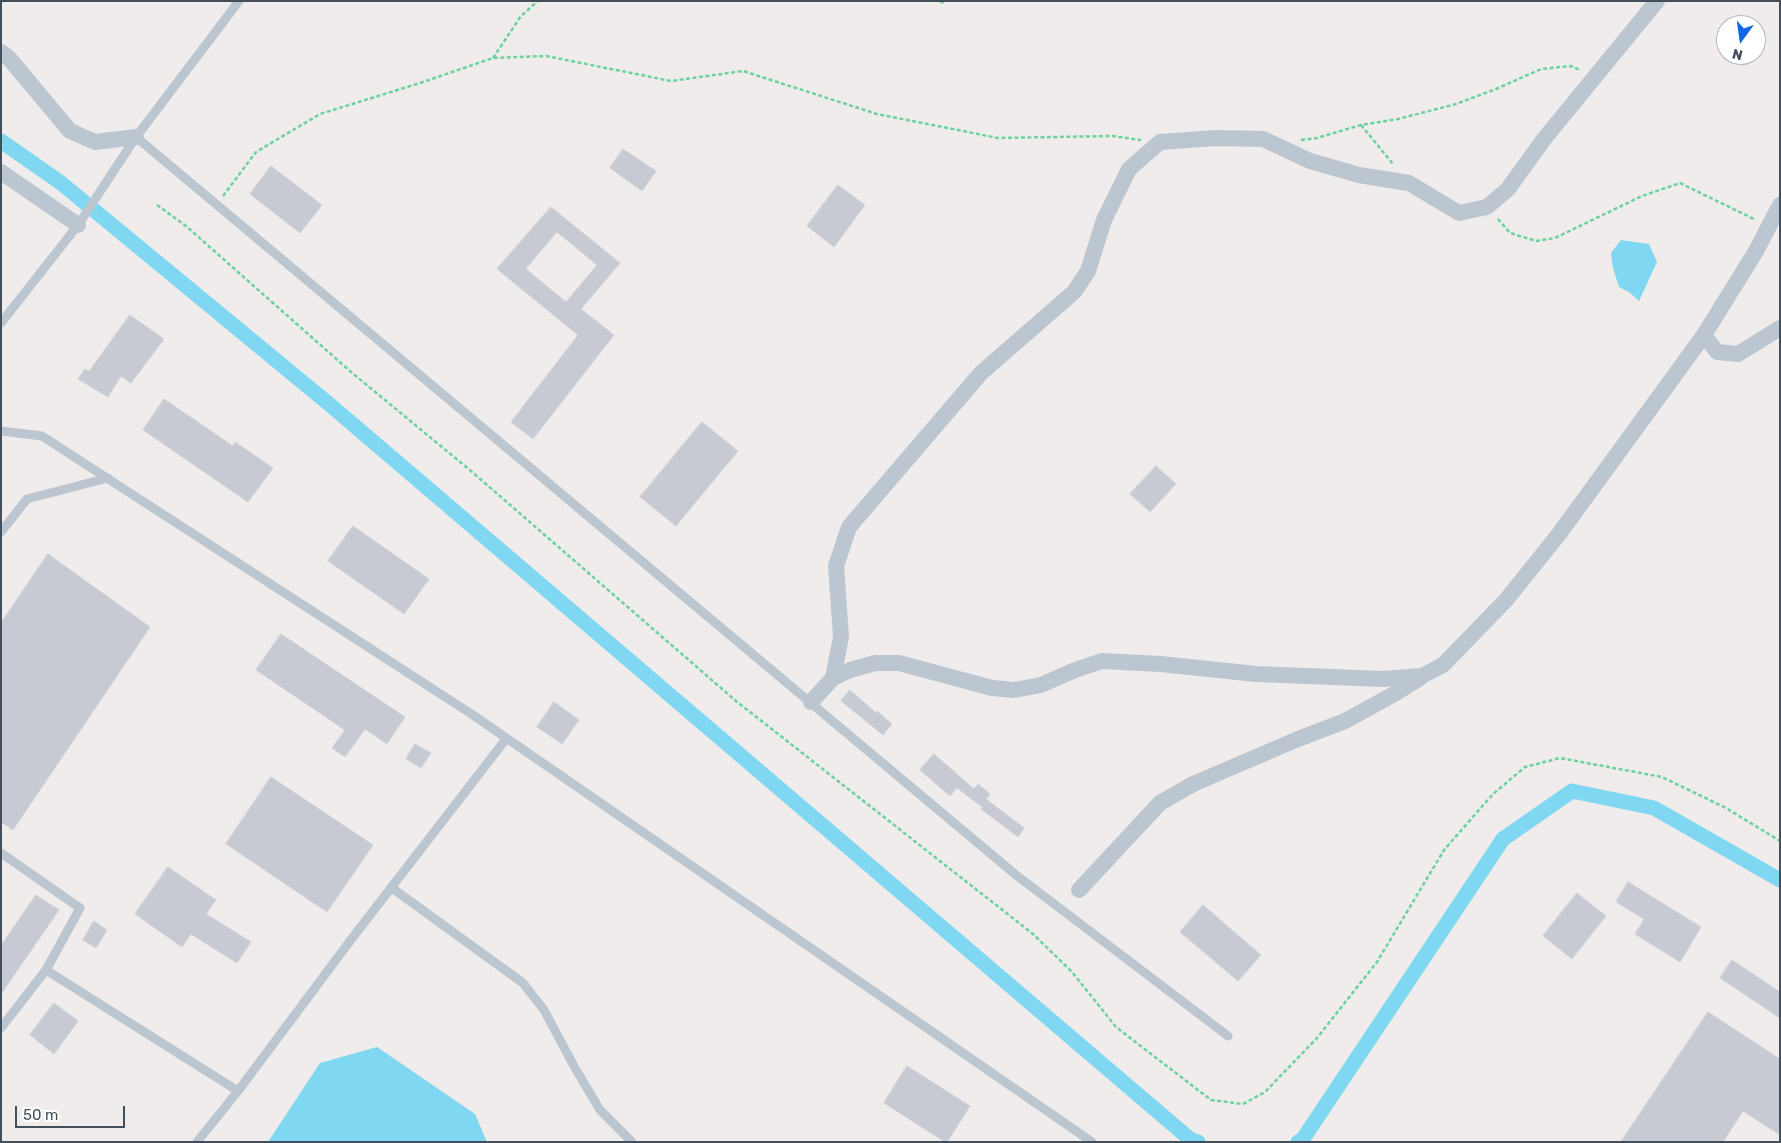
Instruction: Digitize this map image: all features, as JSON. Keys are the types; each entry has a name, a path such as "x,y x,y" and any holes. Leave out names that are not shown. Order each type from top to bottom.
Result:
{"street":[{"path":"833,678 841,637 836,566 849,527 981,373 1074,292 1088,270 1104,220 1129,168 1160,142 1216,138 1262,139 1310,161 1359,174 1409,183 1460,213 1487,206 1508,189 1544,139 1657,1"},
{"path":"1,52 8,57 70,131 95,142 136,137"},
{"path":"1,172 78,226"},
{"path":"1079,890 1160,803 1193,784 1345,721 1396,694 1422,676 1443,665 1506,600 1559,534 1704,335 1756,251 1780,205"},
{"path":"1704,335 1717,352 1738,354 1780,328"},
{"path":"811,702 833,678 850,670 875,663 899,663 992,688 1014,690 1041,685 1102,661 1161,664 1265,674 1383,679 1422,676"}],"lane":[{"path":"1,323 78,226 136,137 239,1"},
{"path":"136,137 1016,875 1228,1036"},
{"path":"1,431 42,436 108,478 506,739 1092,1142"},
{"path":"1,532 27,499 108,478"},
{"path":"197,1142 238,1091 506,739"},
{"path":"1,853 80,908 46,970 1,1028"},
{"path":"392,888 523,983 544,1010 600,1110 632,1142"},
{"path":"46,970 238,1091"}],"path":[{"path":"493,58 522,16 538,1"},
{"path":"940,1 945,4"},
{"path":"216,205 256,152 320,114 493,58 546,56 671,80 743,71 877,114 998,138 1112,136 1160,142"},
{"path":"1298,140 1317,138 1361,125 1398,119 1456,104 1542,69 1571,66 1596,76"},
{"path":"1361,125 1409,183"},
{"path":"1487,206 1510,233 1536,242 1555,238 1642,196 1680,183 1768,226"},
{"path":"157,205 186,226 351,372 471,471 736,701 1032,934 1072,972 1116,1027 1211,1100 1243,1104 1265,1092 1310,1045 1377,962 1444,850 1493,794 1525,767 1560,758 1662,777 1726,808 1780,841"}],"water":[{"path":"1621,240 1649,244 1657,262 1639,301 1629,292 1619,287 1613,268 1611,253"},
{"path":"377,1047 475,1114 487,1142 268,1142 320,1063"}],"building":[{"path":"623,149 656,171 642,191 610,168"},
{"path":"271,166 322,205 300,233 250,194"},
{"path":"838,185 865,205 834,247 807,226"},
{"path":"551,207 620,263 581,309 614,335 533,439 511,422 578,335 497,269","holes":["557,232 597,265 566,302 526,269"]},
{"path":"130,315 164,339 131,383 121,376 108,397 78,379 85,369 89,371"},
{"path":"164,399 233,446 235,442 273,468 248,502 143,430"},
{"path":"702,422 738,451 676,526 640,497"},
{"path":"1156,466 1176,484 1150,512 1130,494"},
{"path":"353,526 429,579 404,614 328,561"},
{"path":"48,554 150,627 13,830 1,822 1,623"},
{"path":"281,634 405,717 387,744 365,729 345,757 332,748 345,730 256,670"},
{"path":"850,690 876,713 877,711 892,724 883,735 841,701"},
{"path":"554,702 579,720 562,744 537,727"},
{"path":"415,744 431,753 421,768 406,759"},
{"path":"934,754 974,789 978,784 990,794 986,799 1024,828 1018,837 981,809 985,804 982,807 957,788 950,796 920,770"},
{"path":"271,777 373,845 327,912 226,844"},
{"path":"168,867 216,900 206,914 251,942 237,963 191,934 182,947 135,914"},
{"path":"1628,882 1701,927 1680,962 1635,934 1644,919 1616,902"},
{"path":"1577,893 1606,916 1572,959 1543,936"},
{"path":"36,895 59,910 1,994 1,946"},
{"path":"1203,905 1261,955 1238,981 1180,932"},
{"path":"94,921 107,930 96,948 83,940"},
{"path":"1732,960 1780,992 1780,1018 1720,978"},
{"path":"54,1003 78,1021 54,1054 30,1035"},
{"path":"1708,1012 1780,1059 1780,1135 1743,1111 1723,1142 1621,1142"},
{"path":"907,1066 970,1106 947,1142 884,1103"}],"waterway":[{"path":"1,141 61,183 329,404 1191,1140 1198,1142"},
{"path":"1298,1142 1303,1139 1503,839 1572,791 1654,808 1780,880"}]}
